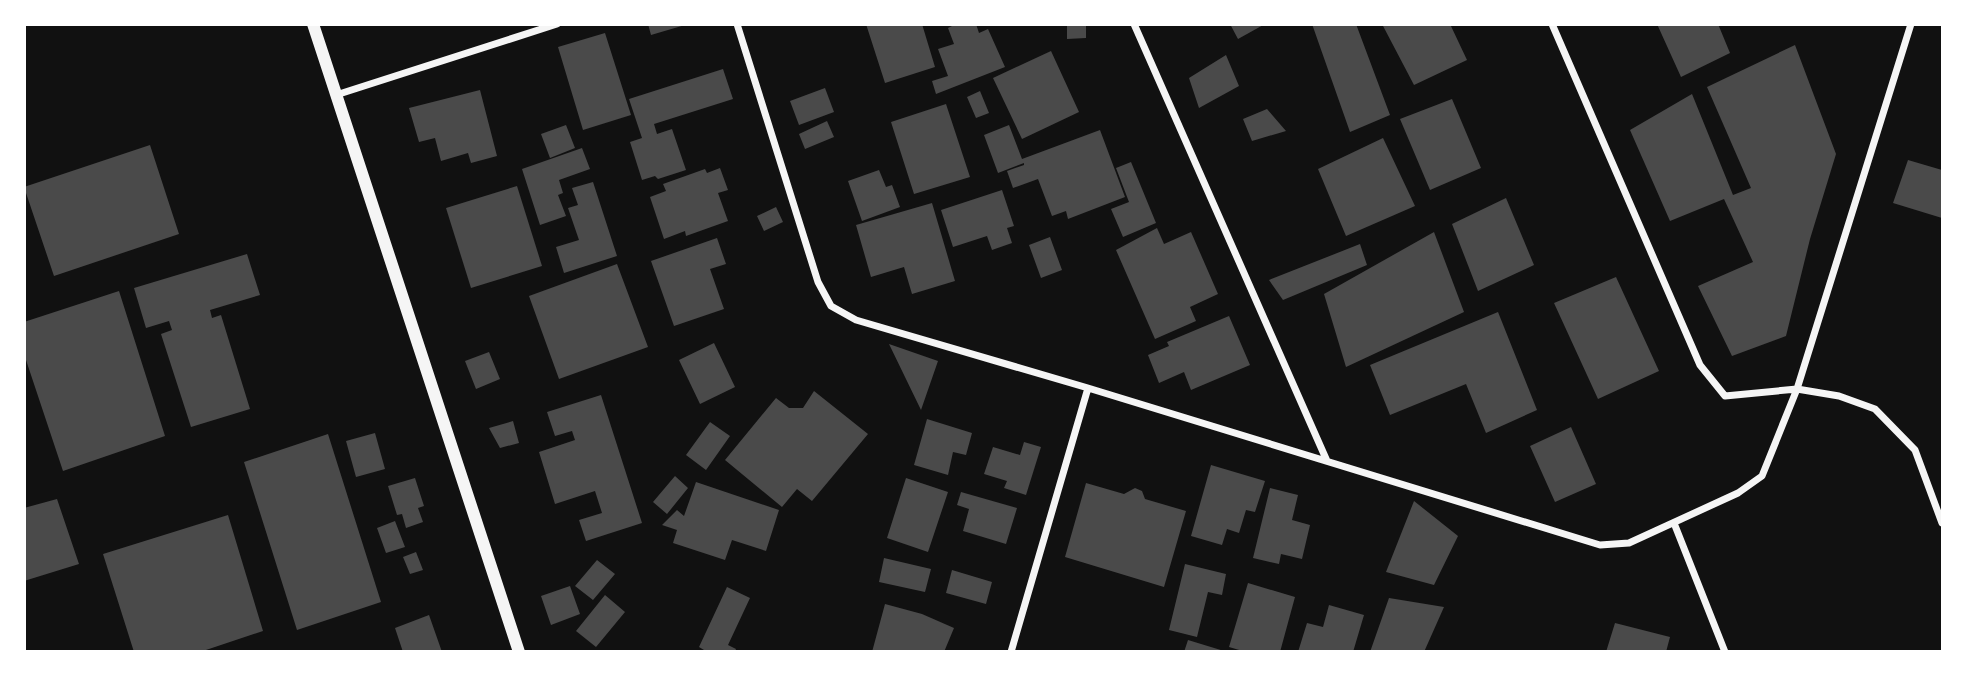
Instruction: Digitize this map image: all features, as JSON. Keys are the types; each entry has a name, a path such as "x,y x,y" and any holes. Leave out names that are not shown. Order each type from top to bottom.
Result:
{"street":[{"path":"313,24 519,652"},
{"path":"335,95 557,24"},
{"path":"737,24 818,282 831,306 856,320 1600,545 1629,543 1738,493 1762,476 1797,389 1911,24"},
{"path":"1134,24 1327,461"},
{"path":"1552,24 1700,365 1725,396 1797,389 1839,396 1875,409 1915,450 1942,523"},
{"path":"1011,652 1088,388"},
{"path":"1674,523 1725,652"}],"building":[{"path":"648,24 685,24 685,25 651,35"},
{"path":"866,24 922,24 935,67 885,83"},
{"path":"956,24 976,24 979,33 988,29 1005,67 936,94 932,81 948,76 938,49 954,44 948,28"},
{"path":"1067,24 1086,24 1086,38 1067,39"},
{"path":"1230,24 1265,24 1238,39"},
{"path":"1312,24 1356,24 1390,115 1350,132"},
{"path":"1382,24 1450,24 1467,60 1414,85"},
{"path":"1657,24 1718,24 1730,53 1681,77"},
{"path":"605,33 631,115 583,130 558,47"},
{"path":"1795,45 1836,154 1810,239 1786,336 1732,356 1698,286 1753,262 1724,199 1670,221 1630,130 1692,94 1733,195 1751,188 1707,87"},
{"path":"1051,51 1079,112 1022,139 993,78"},
{"path":"1226,55 1239,86 1199,108 1189,78"},
{"path":"723,69 733,99 654,124 657,134 672,129 686,170 658,179 655,176 642,180 630,142 642,138 629,99"},
{"path":"825,88 834,112 799,125 790,101"},
{"path":"480,90 497,156 471,163 468,153 441,161 435,138 419,142 409,108"},
{"path":"980,91 989,113 976,118 967,97"},
{"path":"1452,99 1481,168 1430,190 1400,119"},
{"path":"946,104 970,177 914,194 891,122"},
{"path":"1267,109 1286,131 1252,141 1243,119"},
{"path":"827,121 834,137 805,149 799,134"},
{"path":"566,125 575,148 550,158 541,134"},
{"path":"1009,125 1022,159 1100,130 1125,197 1068,219 1066,211 1052,216 1038,179 1013,188 1007,171 1024,163 998,173 984,135"},
{"path":"1383,138 1415,206 1346,236 1318,169"},
{"path":"150,145 179,234 54,276 24,187"},
{"path":"582,148 590,169 559,180 563,193 558,195 566,216 540,225 522,169"},
{"path":"1908,160 1942,170 1942,218 1893,203"},
{"path":"1131,162 1156,223 1123,237 1111,209 1129,202 1116,168"},
{"path":"720,168 728,190 718,193 728,221 686,236 685,231 664,239 650,197 666,191 663,184 705,169 707,173"},
{"path":"879,170 886,187 892,185 900,207 862,221 848,181"},
{"path":"593,182 617,256 564,273 556,247 579,240 568,208 578,205 572,188"},
{"path":"517,186 542,266 471,288 446,208"},
{"path":"1002,190 1014,226 1007,228 1012,243 992,250 987,236 953,247 941,210"},
{"path":"1506,198 1534,265 1478,291 1452,224"},
{"path":"932,203 955,281 912,294 904,267 871,277 856,225"},
{"path":"776,207 783,222 764,231 757,216"},
{"path":"1157,228 1164,244 1191,232 1218,294 1190,307 1196,321 1155,339 1116,250"},
{"path":"1434,232 1464,312 1346,367 1324,294"},
{"path":"1050,237 1062,270 1041,278 1029,245"},
{"path":"717,238 726,264 710,269 724,309 674,326 651,261"},
{"path":"1360,244 1367,265 1283,300 1269,280"},
{"path":"247,254 260,295 210,310 212,318 221,315 250,409 191,427 161,334 172,330 169,321 146,328 134,288"},
{"path":"617,264 648,347 559,379 529,296"},
{"path":"1616,277 1659,371 1598,399 1554,303"},
{"path":"119,291 165,436 63,471 24,354 24,322"},
{"path":"1498,312 1537,410 1486,433 1466,384 1390,415 1370,365"},
{"path":"1229,316 1250,365 1191,390 1184,372 1159,383 1148,355 1169,346 1167,342"},
{"path":"714,343 735,387 700,404 679,360"},
{"path":"889,344 938,361 921,410"},
{"path":"489,352 500,379 476,389 465,361"},
{"path":"814,391 868,434 812,501 797,489 782,507 725,460 776,398 789,408 803,408"},
{"path":"601,395 642,523 586,541 579,520 602,513 595,491 555,504 539,452 575,440 572,431 555,436 547,412"},
{"path":"927,419 972,433 966,455 953,452 948,475 914,465"},
{"path":"513,421 519,443 500,448 489,428"},
{"path":"710,422 730,436 706,470 686,455"},
{"path":"1571,427 1596,484 1555,502 1530,446"},
{"path":"375,433 385,469 356,477 346,441"},
{"path":"328,434 381,602 297,630 244,462"},
{"path":"1024,442 1041,447 1026,495 1004,488 1007,481 984,474 993,447 1020,455"},
{"path":"1211,465 1265,481 1255,512 1246,510 1239,533 1227,529 1222,545 1191,536"},
{"path":"675,476 688,488 667,514 653,502"},
{"path":"415,478 424,506 418,508 423,522 406,528 402,514 397,515 388,486"},
{"path":"906,478 948,492 928,552 887,538"},
{"path":"696,482 779,510 766,551 732,540 725,560 673,543 677,530 662,525 677,510 684,516"},
{"path":"1086,483 1124,494 1135,488 1142,491 1145,499 1186,511 1164,587 1065,557"},
{"path":"1270,488 1298,495 1292,520 1310,525 1302,559 1281,554 1279,564 1253,558"},
{"path":"961,492 1017,508 1006,544 963,531 969,509 957,505"},
{"path":"57,499 79,564 24,581 24,508"},
{"path":"1414,501 1458,536 1434,585 1386,572"},
{"path":"228,515 263,631 200,652 134,652 103,554"},
{"path":"395,521 405,547 386,553 377,528"},
{"path":"416,552 423,570 410,574 403,557"},
{"path":"884,558 931,569 925,592 879,582"},
{"path":"597,560 615,574 593,600 575,586"},
{"path":"1185,564 1226,574 1222,595 1208,592 1197,637 1169,630"},
{"path":"952,570 992,582 986,604 946,593"},
{"path":"1248,583 1295,597 1280,652 1246,652 1229,647"},
{"path":"570,586 580,614 551,625 541,596"},
{"path":"727,587 750,598 728,645 736,649 735,652 703,652 699,647"},
{"path":"605,595 625,612 596,647 576,631"},
{"path":"1389,598 1444,607 1424,652 1370,652"},
{"path":"885,604 922,614 954,628 944,652 872,652"},
{"path":"1329,605 1364,615 1353,652 1298,652 1307,623 1323,627"},
{"path":"429,615 442,652 403,652 395,628"},
{"path":"1615,623 1670,637 1666,652 1606,652"},
{"path":"1188,640 1224,651 1224,652 1184,652"}]}
